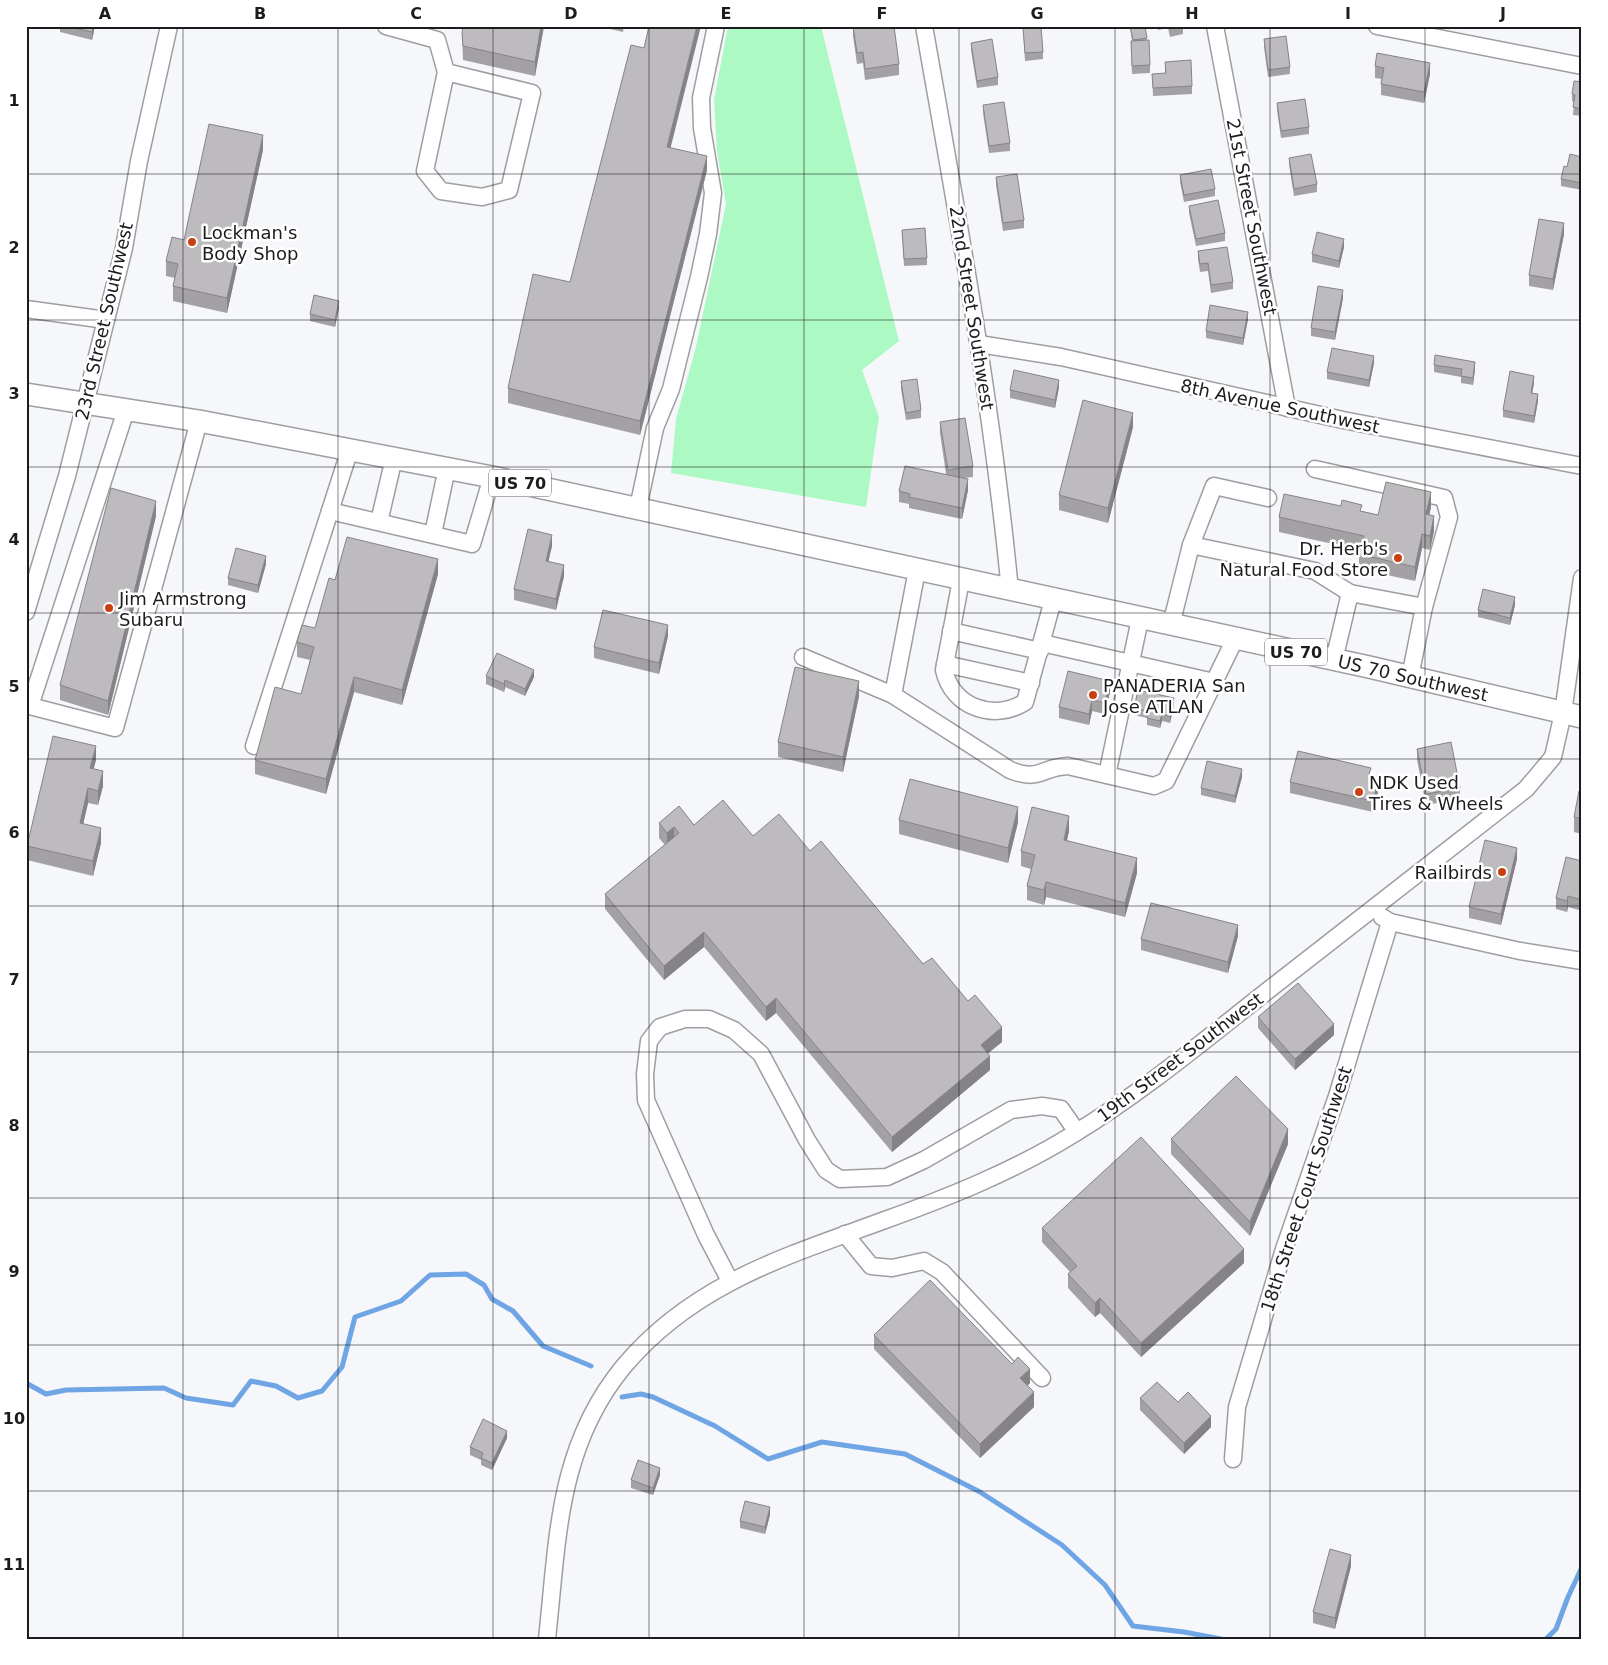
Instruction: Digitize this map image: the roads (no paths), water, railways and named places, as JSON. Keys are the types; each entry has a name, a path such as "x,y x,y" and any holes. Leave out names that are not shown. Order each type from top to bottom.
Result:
{"main road":[{"name":"US 70","path":"26,394 199,421 492,477 1010,591"},
{"name":"US 70 Southwest","path":"1010,591 1410,676 1572,715"}],"street":[{"name":"23rd Street Southwest","path":"26,612 86,404 124,248 139,161 169,26"},
{"path":"386,26 437,40 446,72 425,171 441,191 482,197 510,190 532,92 446,72"},
{"path":"638,508 655,428 671,389 700,277 708,234 713,193 702,128 701,98 716,26"},
{"name":"22nd Street Southwest","path":"924,26 979,344 995,455 1010,591"},
{"name":"21st Street Southwest","path":"1215,26 1288,408"},
{"path":"1377,26 1582,66"},
{"path":"26,309 106,320"},
{"name":"8th Avenue Southwest","path":"979,344 1061,357 1288,408 1582,466"},
{"path":"126,410 28,706 116,728 199,421"},
{"path":"254,746 350,450"},
{"path":"379,522 394,458"},
{"path":"433,534 447,468"},
{"path":"1315,469 1444,498 1449,517 1424,607 1410,676"},
{"path":"330,511 472,544 492,477"},
{"path":"1171,625 1191,545 1214,486 1268,498"},
{"path":"1191,545 1315,571 1350,593 1424,607"},
{"path":"893,695 918,570"},
{"name":"19th Street Southwest","path":"547,1639 563,1494 571,1464 582,1435 611,1384 651,1338 689,1306 730,1281 799,1251 956,1194 1014,1167 1077,1132 1147,1085 1526,789 1553,757 1572,715 1582,578"},
{"path":"961,580 945,664 946,678 955,693 973,707 987,711 997,711 1023,704 1027,698 1053,600"},
{"path":"1334,660 1350,593"},
{"path":"1107,775 1140,619"},
{"path":"951,631 1131,663 1214,682"},
{"path":"804,657 893,695 1010,770 1020,774 1030,777 1054,768 1068,766 1154,786 1166,781 1235,639"},
{"path":"945,664 1031,683"},
{"path":"1372,909 1390,922 1520,951 1582,961"},
{"name":"18th Street Court Southwest","path":"1233,1459 1238,1406 1284,1249 1338,1096 1390,922"},
{"path":"730,1281 706,1235 646,1100 645,1074 649,1041 660,1027 685,1019 709,1019 734,1030 761,1054 806,1140 826,1170 840,1178 887,1177 924,1160 1011,1110 1042,1106 1061,1109 1077,1132"},
{"path":"846,1234 872,1266 892,1268 924,1261 942,1272 1042,1378"}],"waterway":[{"path":"26,1383 46,1394 66,1390 164,1388 186,1398 233,1405 251,1381 276,1386 298,1398 322,1391 342,1367 355,1317 401,1301 430,1275 466,1274 484,1285 492,1299 513,1311 543,1346 591,1366"},
{"path":"622,1397 641,1394 653,1397 715,1426 768,1459 822,1442 905,1454 980,1492 1062,1545 1105,1585 1133,1626 1184,1632 1221,1639"},
{"path":"1546,1639 1556,1629 1582,1567"}],"place":[{"name":"Lockman's Body Shop","path":"192,242"},
{"name":"Dr. Herb's Natural Food Store","path":"1398,558"},
{"name":"Jim Armstrong Subaru","path":"109,608"},
{"name":"PANADERIA San Jose ATLAN","path":"1093,695"},
{"name":"NDK Used Tires & Wheels","path":"1359,792"},
{"name":"Railbirds","path":"1502,872"}]}
